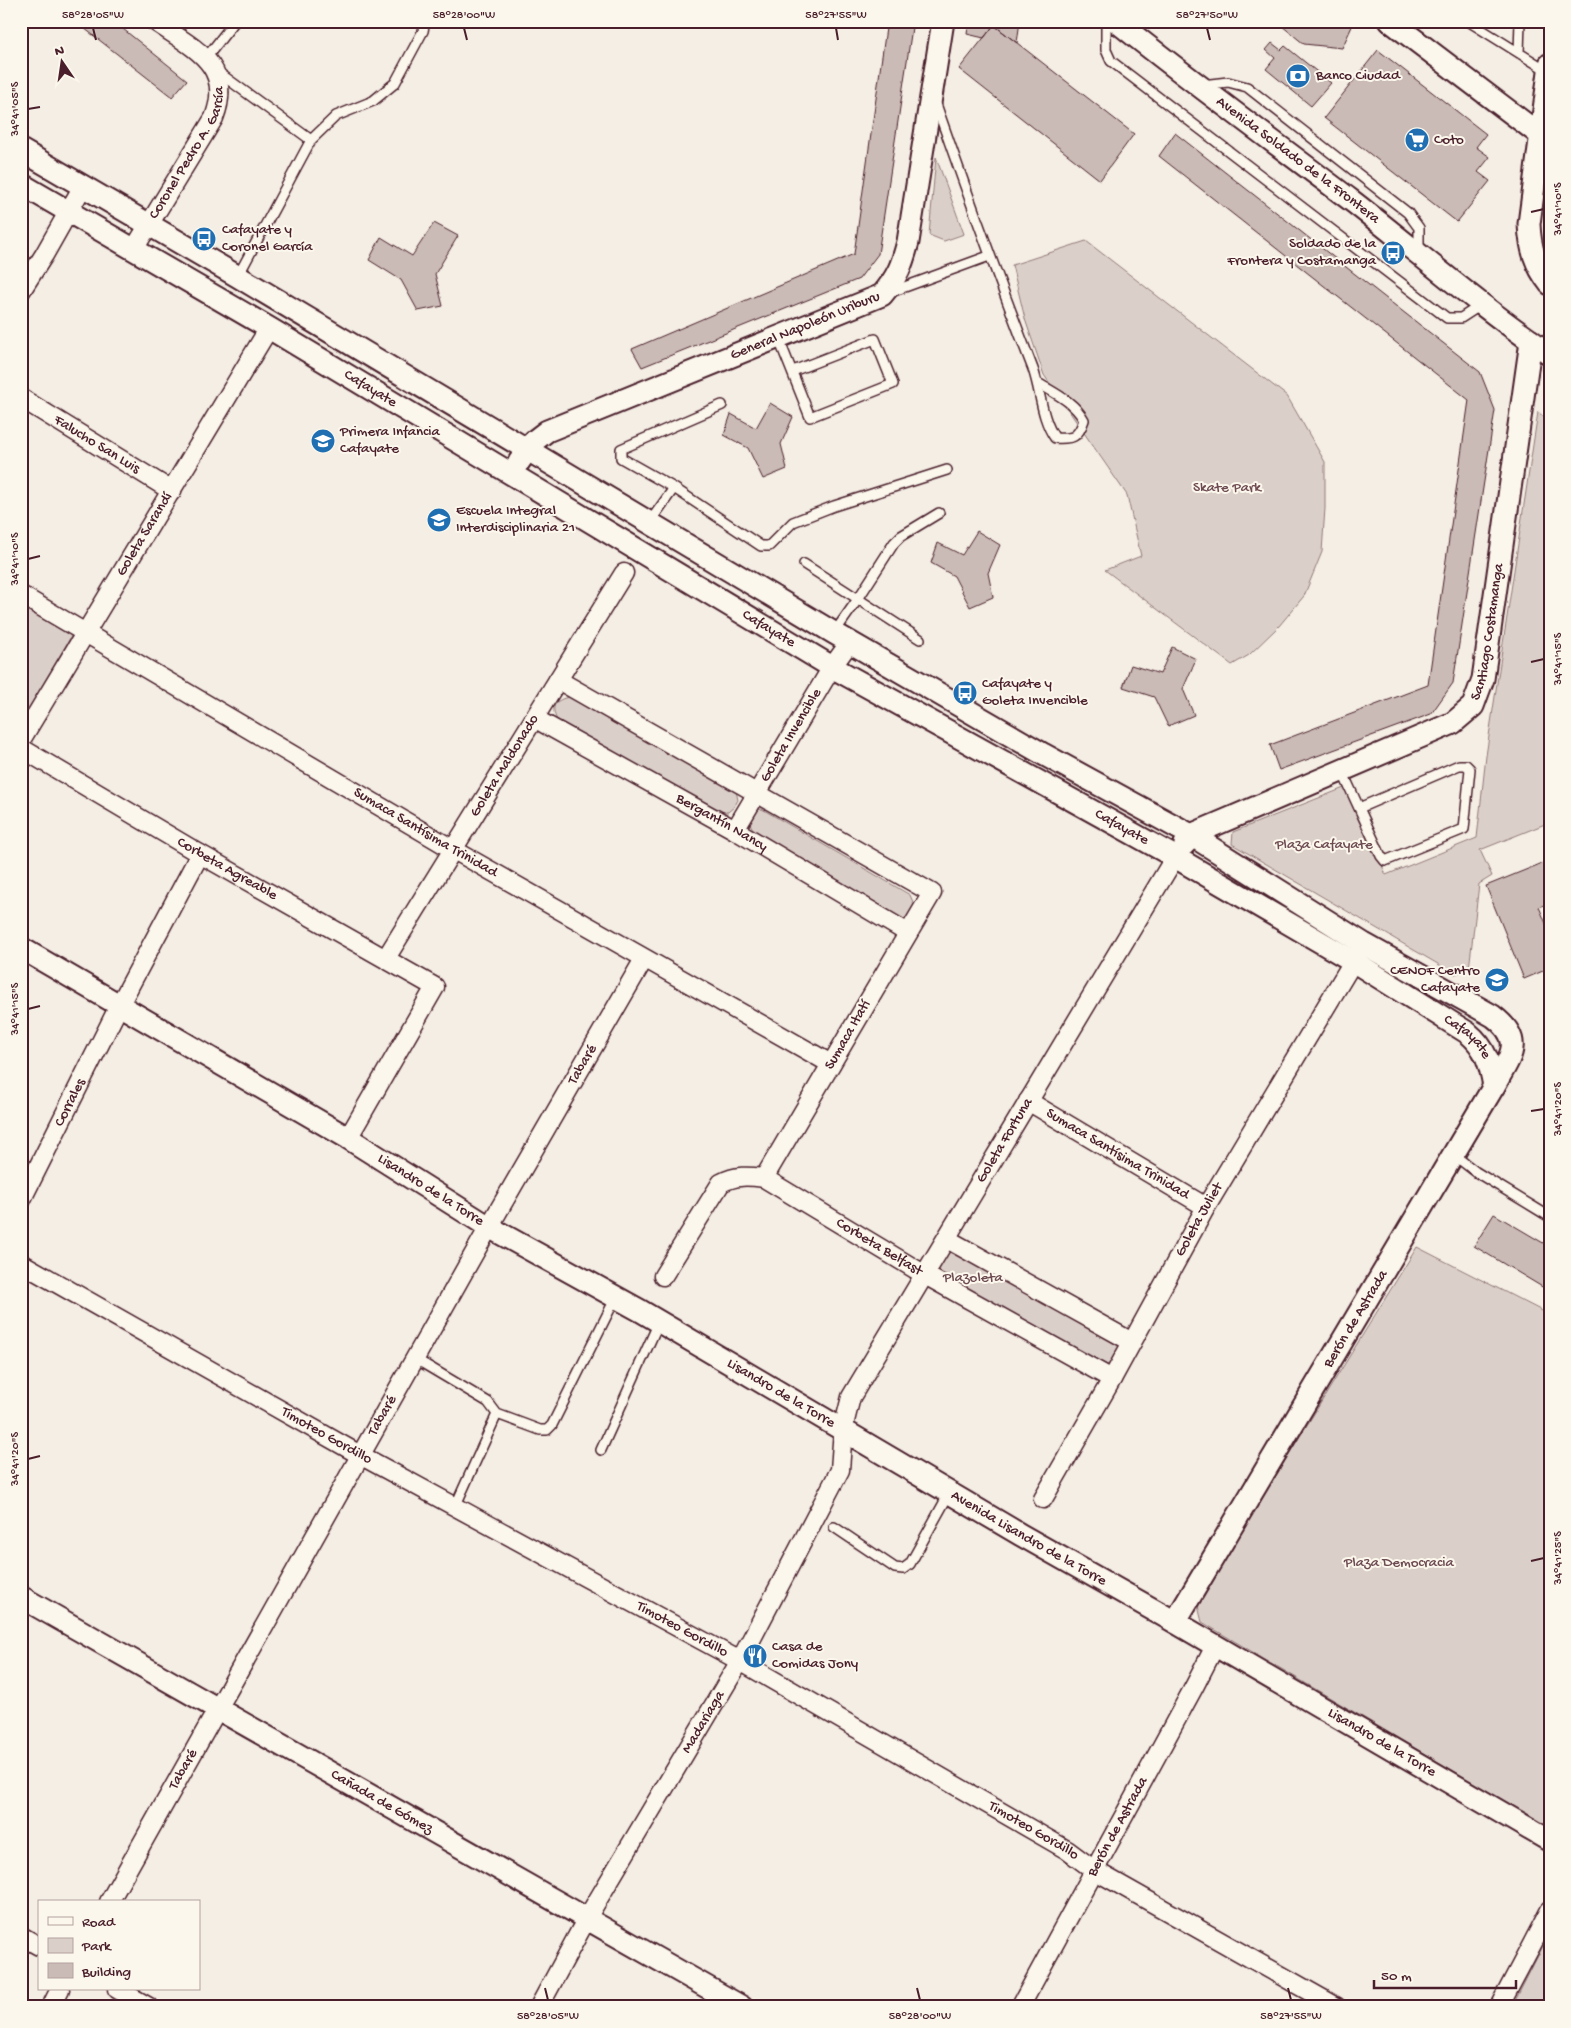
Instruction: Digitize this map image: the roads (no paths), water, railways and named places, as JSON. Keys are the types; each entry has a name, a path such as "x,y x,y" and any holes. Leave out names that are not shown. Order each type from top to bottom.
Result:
{"street":[{"name":"Coronel Pedro A. García","path":"134,249 214,118 219,106 220,91 211,64 154,21"},
{"name":"General Napoleón Uriburu","path":"511,475 526,450 546,431 882,295 895,279 908,242 943,21"},
{"name":"Avenida Soldado de la Frontera","path":"1116,21 1197,86 1353,202 1481,305 1550,354"},
{"path":"1390,21 1539,134"},
{"path":"1546,279 1534,259 1530,242 1529,224 1539,134 1549,68"},
{"name":"Cafayate","path":"21,150 237,276 842,637 1043,754 1191,835 1358,952 1479,1042 1491,1067 1494,1086"},
{"name":"Cafayate","path":"21,184 269,328 832,667 1175,857 1358,952 1493,1016"},
{"path":"21,291 44,255 83,186"},
{"name":"Goleta Sarandí","path":"21,740 269,328"},
{"name":"Santiago Costamanga","path":"1191,835 1453,723 1473,706 1483,679 1531,341"},
{"name":"Falucho San Luis","path":"21,398 172,491"},
{"name":"Goleta Maldonado","path":"386,958 624,573"},
{"name":"Sumaca Santísima Trinidad","path":"21,596 86,632 454,850 831,1064"},
{"name":"Goleta Invencible","path":"734,830 758,793 832,667 842,637"},
{"path":"558,680 758,793"},
{"name":"Bergantín Nancy","path":"534,718 734,830 908,933"},
{"name":"Corbeta Agreable","path":"21,748 200,854 435,987 348,1138"},
{"name":"Sumaca Itatí","path":"758,793 932,893 764,1178"},
{"path":"1175,857 1191,835"},
{"name":"Corrales","path":"21,1200 120,1004 200,854"},
{"name":"Goleta Fortuna","path":"843,1429 851,1397 926,1275 1175,857"},
{"name":"Lisandro de la Torre","path":"21,948 348,1138 489,1226 616,1297 843,1429"},
{"name":"Goleta Juliet","path":"1043,1500 1112,1380 1206,1207 1358,952"},
{"name":"Tabaré","path":"110,1900 414,1358 644,959"},
{"name":"Berón de Astrada","path":"1176,1622 1454,1155 1512,1054 1513,1042 1510,1032 1503,1023 1493,1016"},
{"name":"Sumaca Santísima Trinidad","path":"1028,1101 1206,1207"},
{"name":"Corbeta Belfast","path":"663,1276 721,1184 733,1177 764,1178 926,1275 1112,1380"},
{"path":"947,1238 1132,1342"},
{"name":"Timoteo Gordillo","path":"21,1263 360,1455 740,1661 1067,1850 1094,1870 1337,2007"},
{"name":"Avenida Lisandro de la Torre","path":"843,1429 1215,1646"},
{"name":"Madariaga","path":"539,2007 587,1918 740,1661 840,1470 843,1429"},
{"name":"Cañada de Gómez","path":"21,1597 742,2007"},
{"name":"Lisandro de la Torre","path":"1215,1646 1550,1841"},
{"name":"Berón de Astrada","path":"1020,2007 1215,1646"},
{"path":"1499,2007 1550,1910"},
{"path":"21,1936 38,1945"},
{"path":"51,2007 60,1990"},
{"path":"118,1990 149,2007"}],"lane":[{"path":"222,21 232,24 211,64 311,140"},
{"path":"237,276 311,140 336,116 373,101 395,83 423,31 425,21"},
{"path":"1106,21 1106,50 1112,60 1440,312 1448,318 1461,318 1481,305"},
{"path":"1468,21 1519,53 1549,68"},
{"path":"1519,53 1520,21"},
{"path":"1197,86 1228,82 1247,87 1408,213 1419,228 1419,255"},
{"path":"931,90 989,256 1038,383 1048,428 1055,438 1069,439 1080,432 1084,420 1078,410 1068,401 1038,383"},
{"path":"882,295 989,256"},
{"path":"778,336 792,372 810,417 893,384 875,338 792,372"},
{"path":"722,405 621,449 621,458 674,488 761,546 768,546 793,522 834,506 947,470"},
{"path":"649,523 674,488"},
{"path":"842,637 858,599 894,543 901,536 938,513"},
{"path":"804,564 920,639"},
{"path":"1342,771 1381,856 1385,861 1464,829 1470,769 1466,765 1460,765 1359,808"},
{"path":"1454,1155 1476,1172 1550,1217"},
{"path":"414,1358 488,1402 497,1414 540,1430 547,1430 552,1425 616,1297"},
{"path":"601,1450 659,1322"},
{"path":"455,1506 497,1414"},
{"path":"834,1527 895,1568 903,1569 910,1564 950,1492"}],"place":[{"name":"Banco Ciudad","path":"1298,76"},
{"name":"Coto","path":"1417,140"},
{"name":"Cafayate y Coronel García","path":"204,239"},
{"name":"Soldado de la Frontera y Costamanga","path":"1393,253"},
{"name":"Primera Infancia Cafayate","path":"323,441"},
{"name":"Escuela Integral Interdisciplinaria 21","path":"439,520"},
{"name":"Cafayate y Goleta Invencible","path":"965,693"},
{"name":"CENOF Centro Cafayate","path":"1497,980"},
{"name":"Casa de Comidas Jony","path":"755,1656"}],"park label":[{"name":"Skate Park","path":"1227,488"},
{"name":"Plaza Cafayate","path":"1324,845"},
{"name":"Plazoleta","path":"973,1278"},
{"name":"Plaza Democracia","path":"1399,1563"}]}
